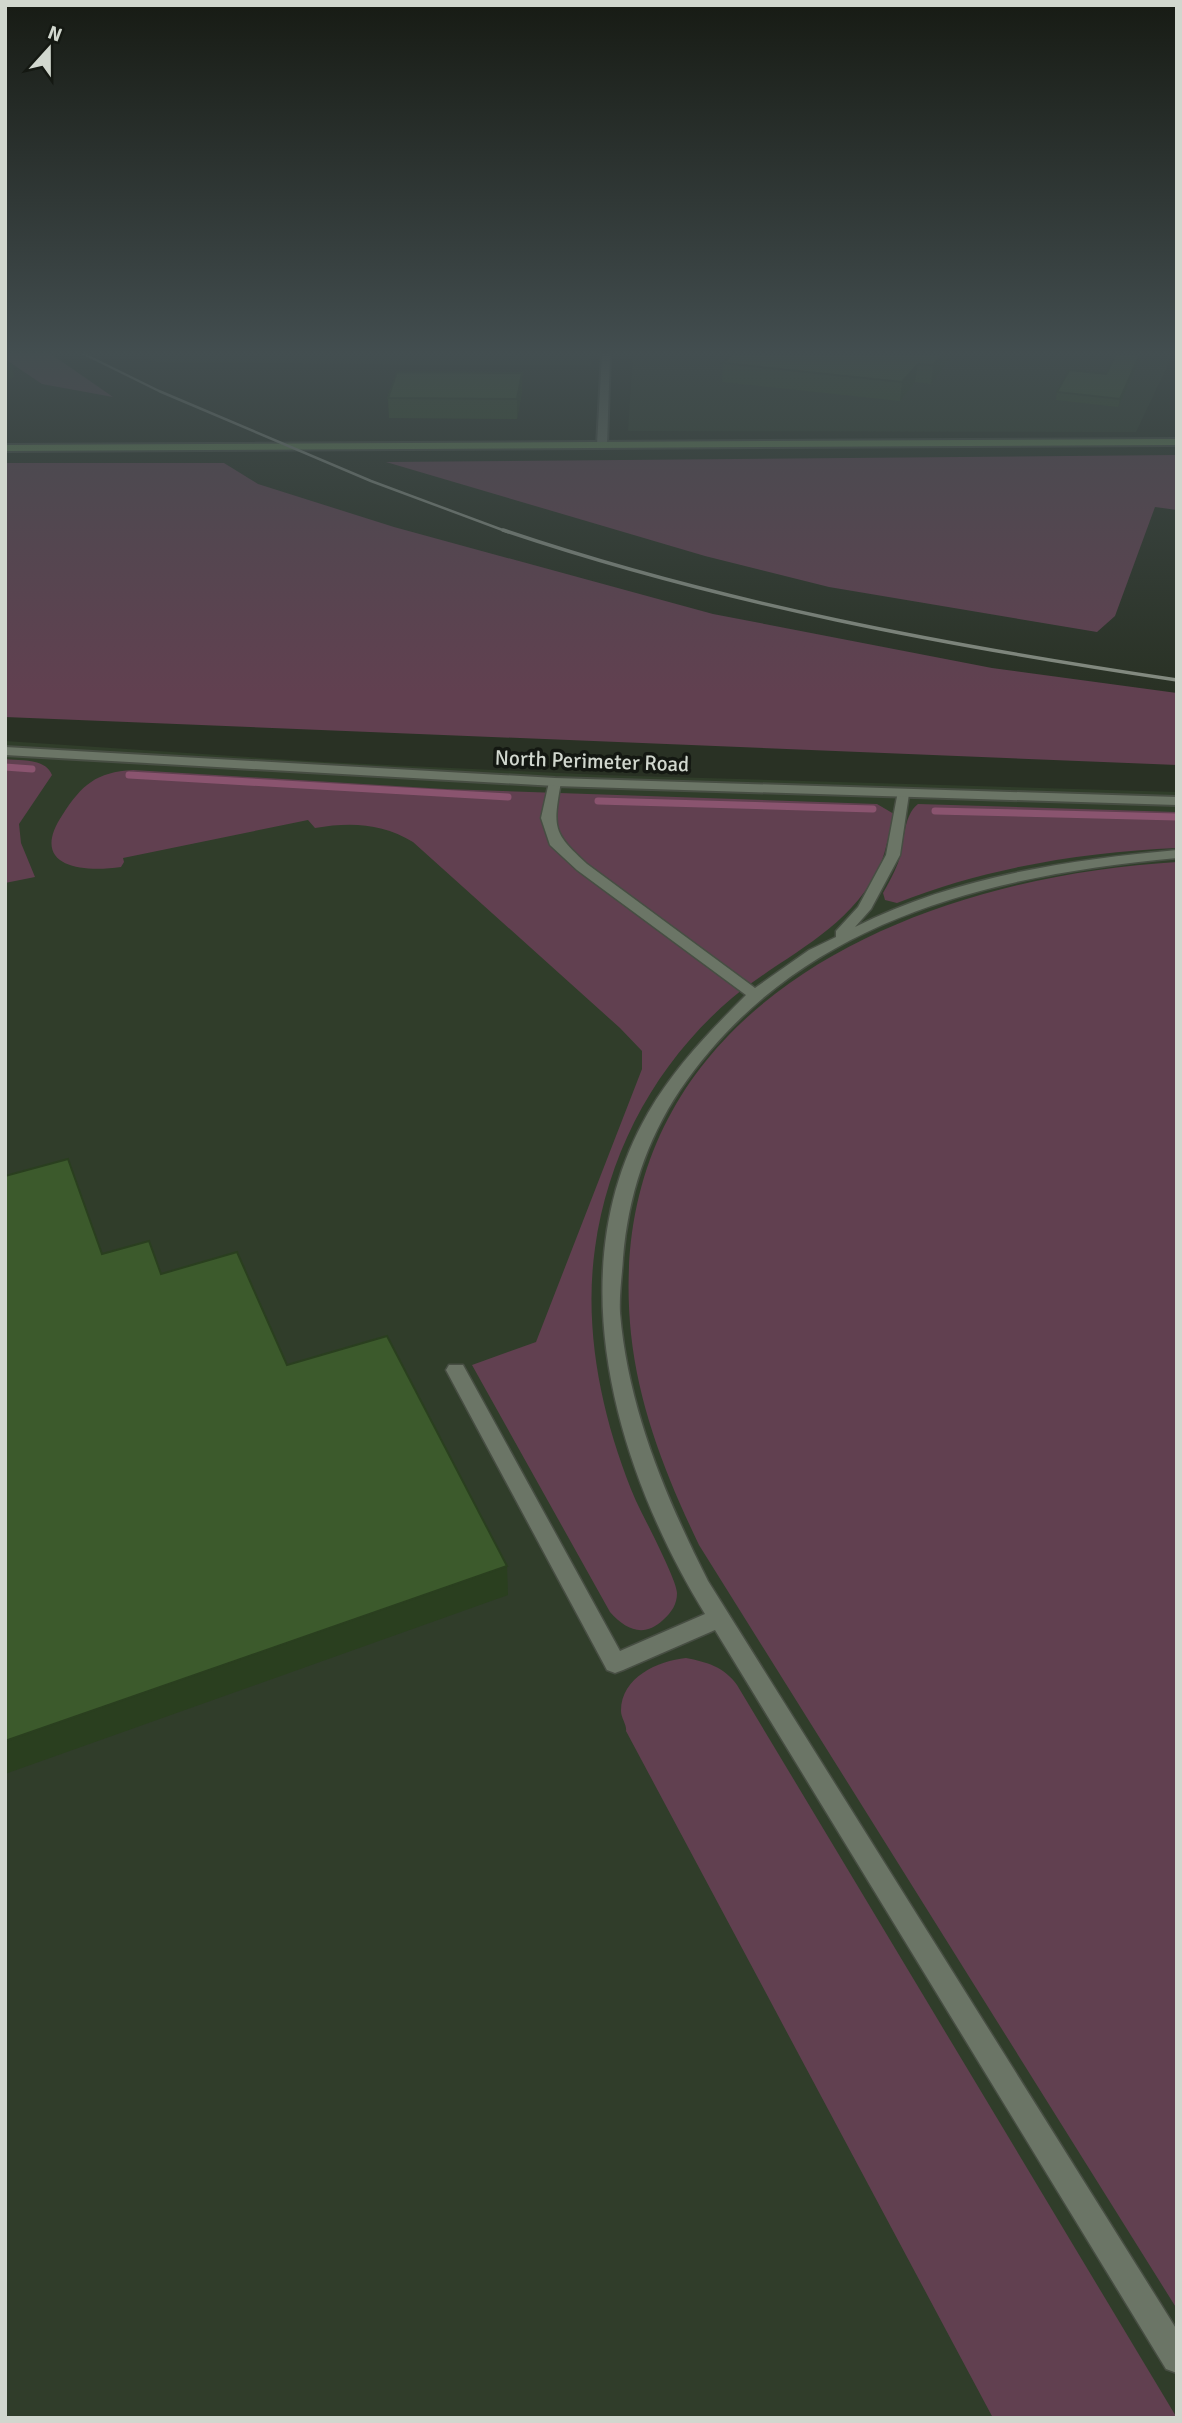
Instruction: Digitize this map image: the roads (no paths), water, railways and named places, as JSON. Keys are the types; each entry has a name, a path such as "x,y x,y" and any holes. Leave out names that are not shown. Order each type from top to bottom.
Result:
{"street":[{"name":"North Perimeter Road","path":"5,751 555,782 1177,801"}],"lane":[{"path":"555,782 548,818 555,842 582,867 755,995"},
{"path":"835,942 864,909 893,855 903,794"},
{"path":"1177,854 1061,868 979,886 914,906 835,942 779,976 755,995 701,1047 649,1125 627,1182 618,1218 611,1278 615,1355 634,1439 670,1530 720,1618 1177,2358"},
{"path":"456,1370 615,1663 720,1618"}],"waterway":[{"path":"5,767 32,769"},
{"path":"129,775 508,797"},
{"path":"598,801 873,809"},
{"path":"935,811 1177,817"}],"railway":[{"path":"338,467 508,532"},
{"path":"503,530 669,580 837,620 1006,653 1177,680"}]}
